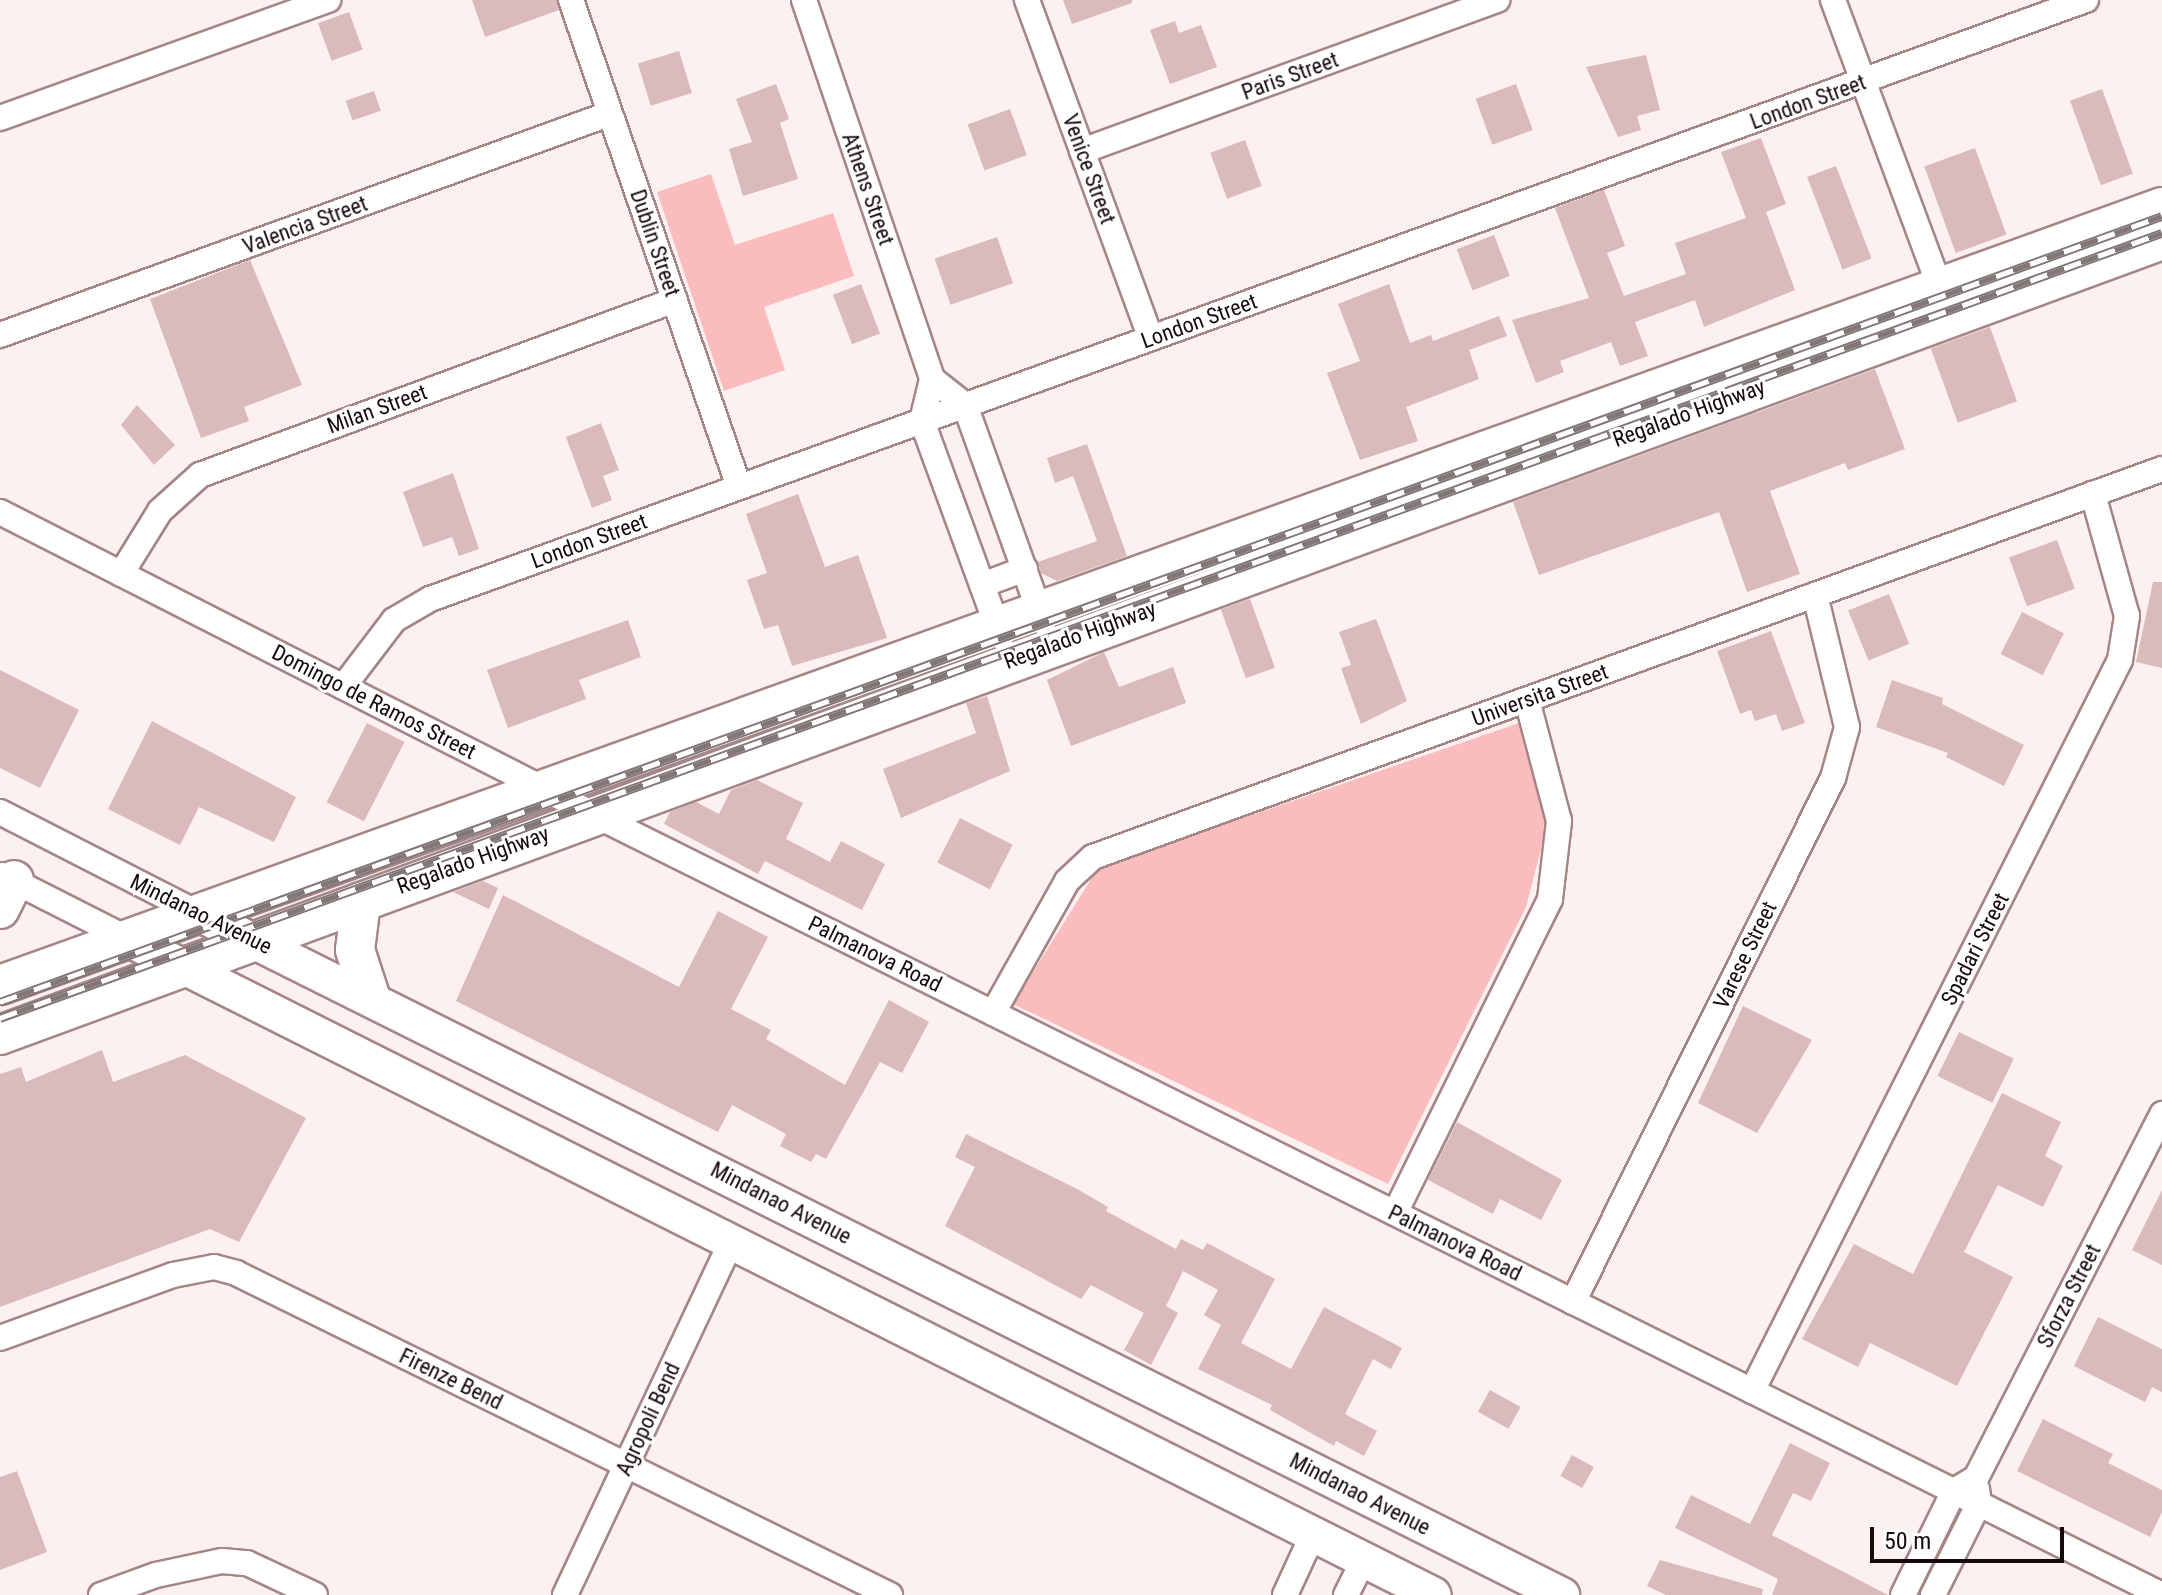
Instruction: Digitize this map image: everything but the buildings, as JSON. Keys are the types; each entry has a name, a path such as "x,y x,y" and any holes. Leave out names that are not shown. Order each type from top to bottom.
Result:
{"main road":[{"name":"Regalado Highway","path":"0,1035 595,815 1045,628 1940,287 2162,207"},
{"name":"Regalado Highway","path":"1045,628 2162,240"},
{"name":"Regalado Highway","path":"0,985 547,789 1004,644"},
{"path":"361,902 355,950 370,996"},
{"name":"Mindanao Avenue","path":"199,914 370,996 1562,1595"},
{"path":"128,939 1434,1595"}],"street":[{"path":"0,118 328,0"},
{"name":"Dublin Street","path":"571,0 739,487"},
{"name":"Athens Street","path":"804,0 932,379"},
{"name":"Venice Street","path":"1027,0 1151,338"},
{"name":"Paris Street","path":"1082,151 1497,0"},
{"path":"1833,0 1940,287"},
{"name":"London Street","path":"343,687 378,636 421,603 2086,0"},
{"name":"Valencia Street","path":"0,335 609,114"},
{"name":"Milan Street","path":"121,574 160,511 200,475 675,300"},
{"path":"1004,644 922,421 932,379 965,405 1045,628"},
{"name":"Universita Street","path":"993,1013 1067,881 1093,857 2162,469"},
{"name":"Spadari Street","path":"1752,1391 2120,660 2127,616 2093,494"},
{"name":"Domingo de Ramos Street","path":"0,512 748,891"},
{"path":"982,585 1025,569"},
{"name":"Varese Street","path":"1573,1302 1833,778 1847,727 1815,595"},
{"path":"1395,1213 1550,899 1559,821 1527,700"},
{"name":"Mindanao Avenue","path":"0,812 199,914"},
{"path":"5,888 128,939"},
{"name":"Palmanova Road","path":"748,891 2162,1595"},
{"name":"Sforza Street","path":"1976,1478 2162,1114"},
{"name":"Agropoli Bend","path":"565,1595 731,1243"},
{"name":"Firenze Bend","path":"0,1338 173,1275 214,1267 236,1273 890,1595"},
{"path":"1903,1595 1954,1491 1976,1478 1979,1503 1933,1595"},
{"path":"1285,1595 1313,1534"},
{"path":"1346,1595 1364,1559"},
{"path":"101,1595 156,1575 222,1561 247,1563 315,1595"}],"shaded area":[{"path":"711,174 735,245 833,213 854,276 764,307 785,370 724,391 657,192"},
{"path":"1522,722 1547,826 1526,907 1388,1184 1013,1004 1098,868"}],"railway":[{"path":"0,1002 2162,216"},
{"path":"0,1018 2162,233"}]}
